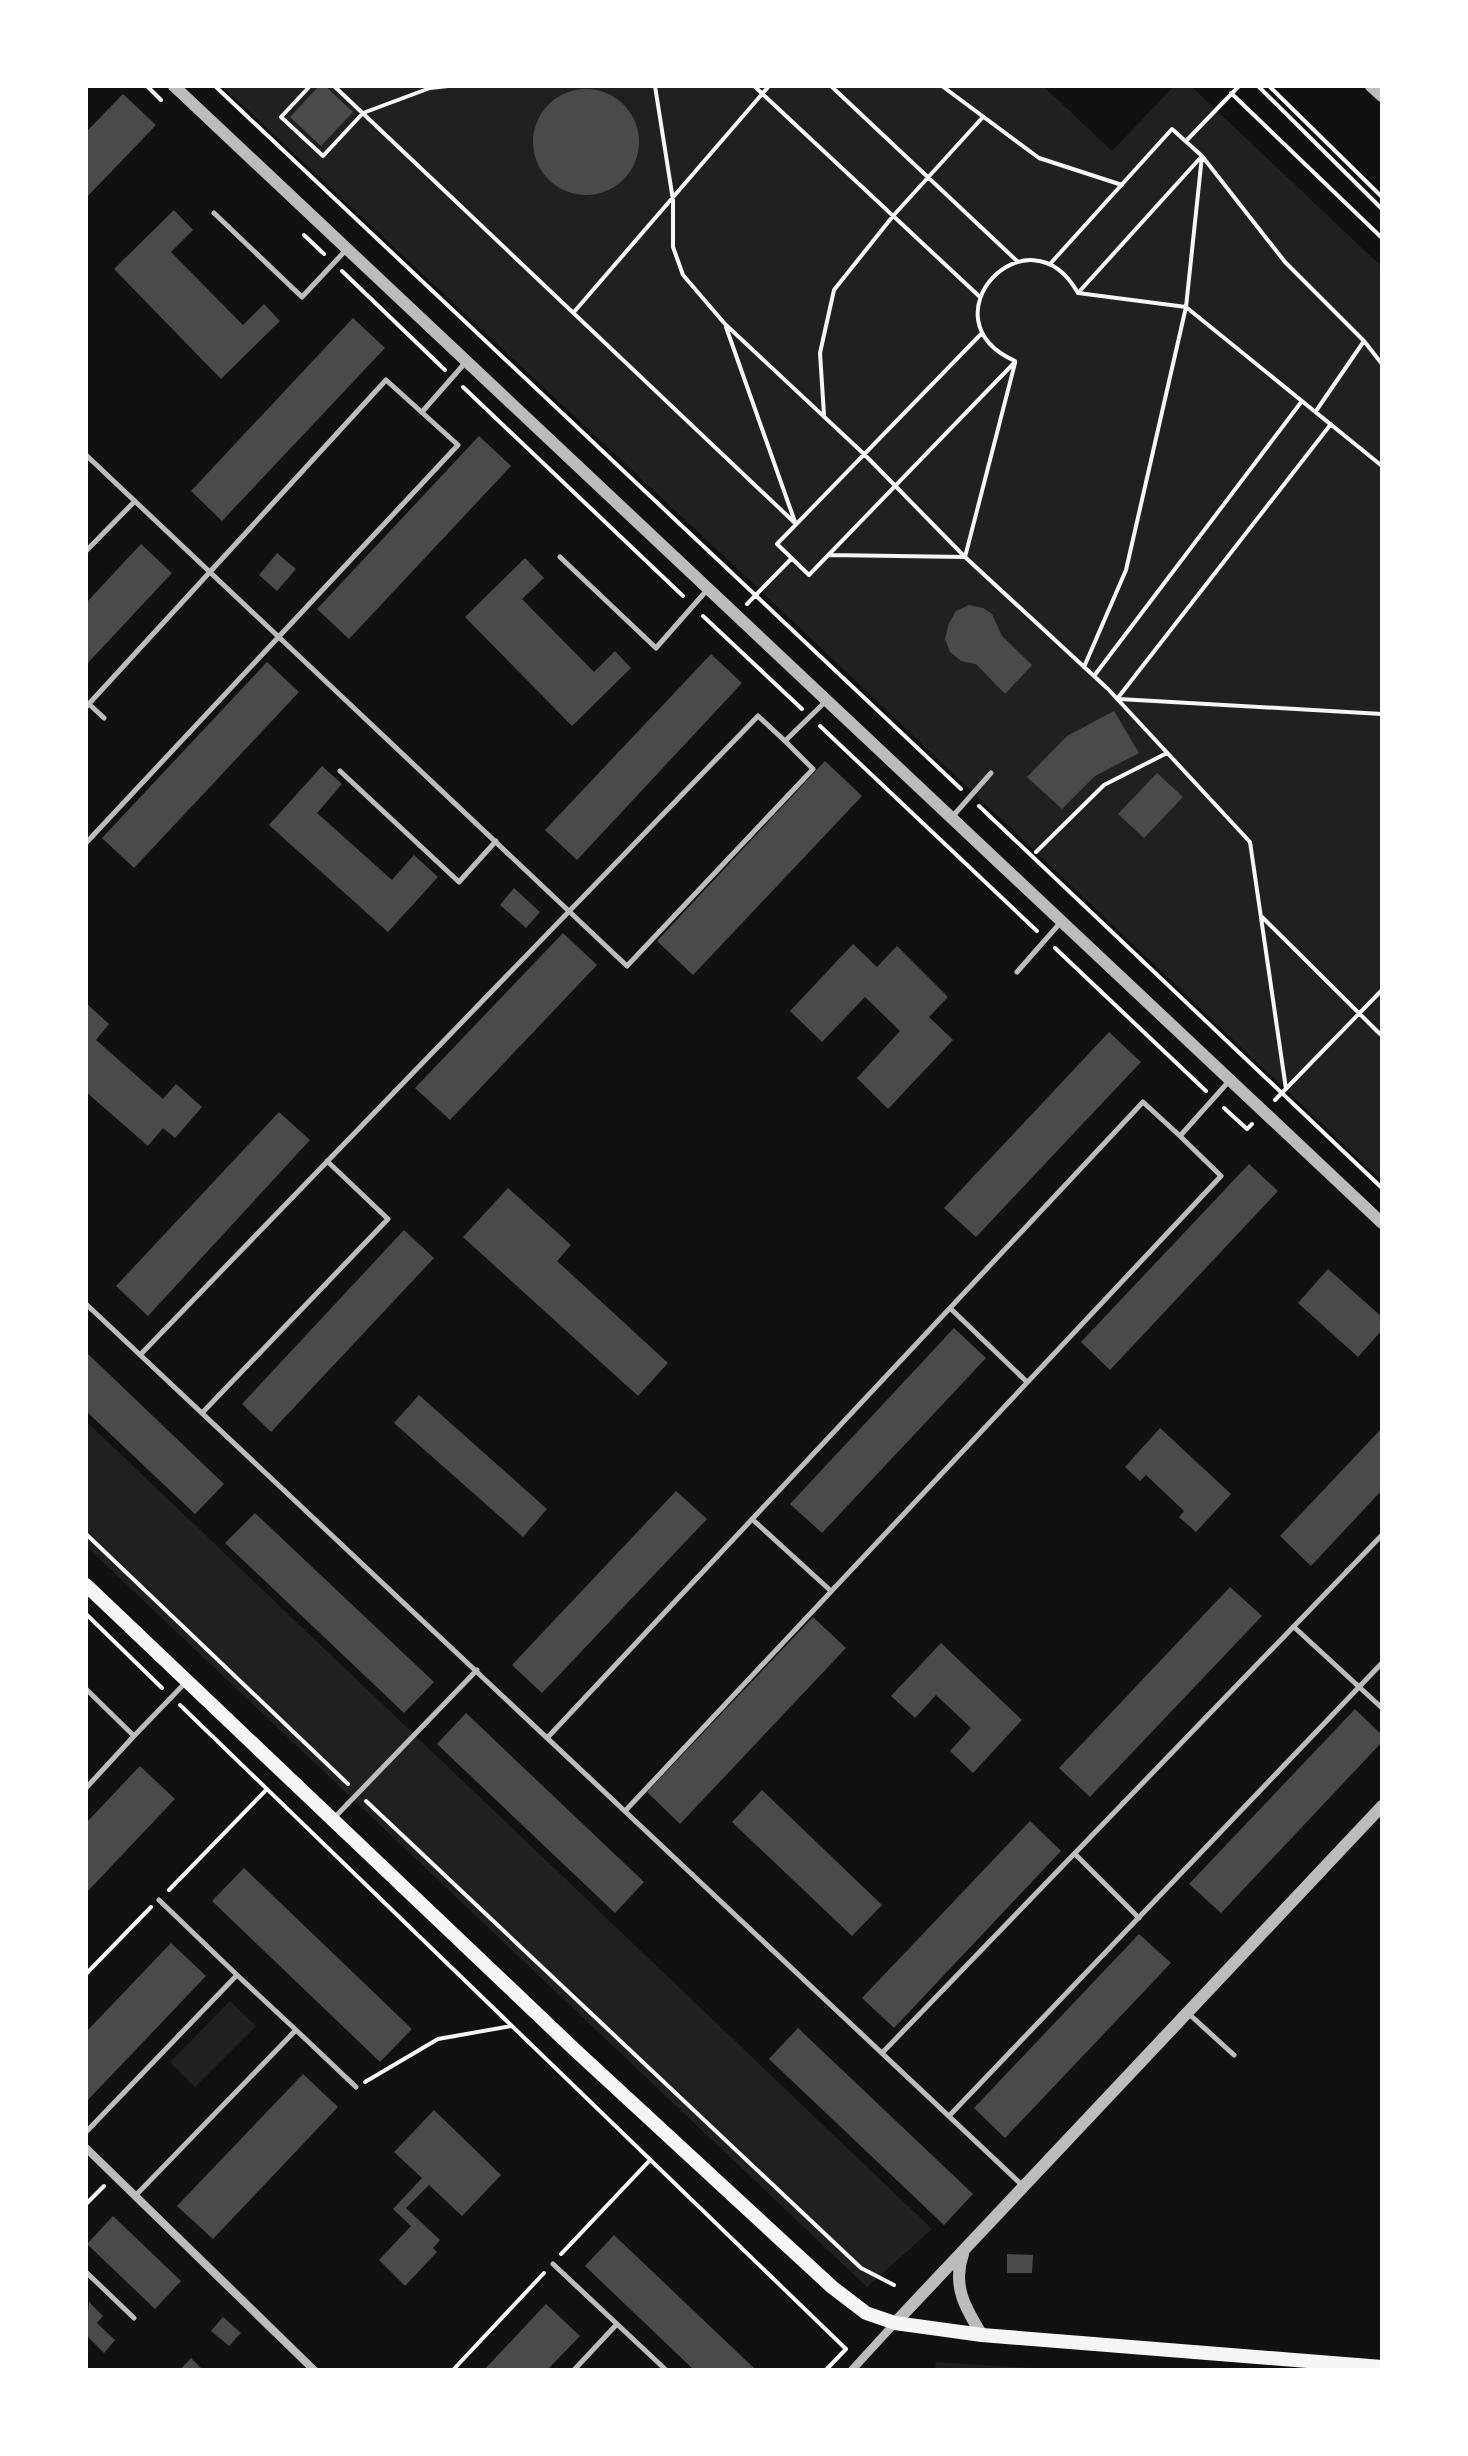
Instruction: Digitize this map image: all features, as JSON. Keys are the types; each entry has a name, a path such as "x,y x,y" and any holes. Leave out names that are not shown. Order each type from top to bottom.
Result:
{"main road":[{"path":"86,1585 638,2110 832,2287 866,2313 895,2323 982,2335 1382,2367"}],"street":[{"path":"174,86 1382,1223"},
{"path":"1371,86 1382,96"},
{"path":"852,2370 1022,2185 1382,1806"},
{"path":"86,2148 314,2370"},
{"path":"965,2247 957,2270 959,2289 982,2335"}],"lane":[{"path":"214,213 302,297 346,250"},
{"path":"422,412 465,363"},
{"path":"86,843 458,445 386,380 87,706 104,718"},
{"path":"86,455 278,635 496,841 569,911 627,966 813,769 758,716 569,911 327,1161 140,1355"},
{"path":"86,551 135,501"},
{"path":"560,557 656,648 707,590"},
{"path":"785,741 826,700"},
{"path":"340,771 459,882 496,841"},
{"path":"952,818 991,773"},
{"path":"1017,972 1062,922"},
{"path":"1180,1136 1230,1080"},
{"path":"548,1737 1143,1102 1180,1136 1221,1176 626,1810"},
{"path":"202,1413 388,1219 327,1161"},
{"path":"86,1304 1022,2185"},
{"path":"950,1308 1027,1382"},
{"path":"752,1519 831,1591"},
{"path":"883,2052 1382,1535"},
{"path":"1294,1627 1382,1708"},
{"path":"950,2115 1382,1663"},
{"path":"333,1819 477,1670"},
{"path":"86,1788 188,1680"},
{"path":"86,1699 89,1691 134,1736"},
{"path":"1075,1854 1139,1918"},
{"path":"159,1900 356,2087"},
{"path":"86,2132 237,1975"},
{"path":"1188,2013 1234,2055"},
{"path":"135,2196 296,2030"},
{"path":"553,2264 666,2370"},
{"path":"86,2272 134,2318"},
{"path":"574,2370 617,2324"}],"path":[{"path":"215,86 1284,1091 1382,1188"},
{"path":"310,86 281,117 323,156 363,113 430,88 448,86"},
{"path":"334,86 796,524"},
{"path":"655,86 673,200 673,247 683,275 725,324 865,455 965,557 1094,676 1250,842 1284,1091"},
{"path":"754,86 980,297"},
{"path":"574,312 769,86"},
{"path":"831,86 1017,261"},
{"path":"942,86 1039,158 1122,185"},
{"path":"1186,141 1239,86"},
{"path":"1258,86 1382,209"},
{"path":"1269,86 1382,197"},
{"path":"1231,93 1382,238"},
{"path":"824,417 820,353 834,290 893,216 930,180 982,118"},
{"path":"1050,264 1172,129 1202,156 1285,262 1364,341 1382,364"},
{"path":"1078,293 1202,156"},
{"path":"1084,667 1126,570 1186,307 1202,156"},
{"path":"1015,362 990,346 978,321 980,297 994,275 1017,261 1034,260 1050,264 1071,281 1078,293"},
{"path":"1078,293 1186,307 1382,466"},
{"path":"725,324 796,524"},
{"path":"982,333 777,544 809,575 1015,362"},
{"path":"1316,411 1364,341"},
{"path":"965,557 1015,362"},
{"path":"1094,676 1303,400"},
{"path":"1117,699 1331,424"},
{"path":"829,555 965,557"},
{"path":"721,632 791,558"},
{"path":"1117,699 1382,714"},
{"path":"1036,852 1104,785 1167,753"},
{"path":"1260,915 1358,1015 1380,1034 1382,1032"},
{"path":"1264,1111 1382,990"},
{"path":"86,1534 861,2268 894,2285"},
{"path":"86,1614 846,2349 826,2370"},
{"path":"86,1974 267,1789"},
{"path":"356,2087 438,2039 511,2026"},
{"path":"86,2204 114,2175"}],"shaded area":[{"path":"222,86 1043,86 1112,151 1174,86 1191,86 1382,267 1382,1181 760,590"},
{"path":"86,1421 932,2229 867,2287 86,1546"},
{"path":"230,2001 256,2026 195,2087 170,2062"},
{"path":"936,2362 1063,2370 935,2370"}],"building":[{"path":"319,86 325,86 353,112 321,146 290,117"},
{"path":"586,89 606,93 623,105 635,122 639,142 635,162 623,179 606,191 586,195 566,191 549,179 537,162 533,142 537,122 549,105 566,93"},
{"path":"123,94 156,125 86,198 86,132"},
{"path":"174,210 193,230 171,252 243,325 264,304 280,321 221,379 114,269"},
{"path":"353,318 385,348 222,521 191,491"},
{"path":"479,436 511,466 349,639 317,609"},
{"path":"141,544 172,573 86,665 86,603"},
{"path":"277,553 296,569 277,591 259,575"},
{"path":"525,558 544,578 522,599 594,672 615,651 631,668 572,726 465,617"},
{"path":"969,605 992,614 1002,636 1032,665 1005,694 976,664 961,661 950,652 945,639 949,623 956,611"},
{"path":"711,654 742,683 577,860 545,830"},
{"path":"267,662 299,692 134,868 102,838"},
{"path":"1114,711 1139,753 1095,776 1062,809 1027,777 1067,736"},
{"path":"825,761 862,796 693,975 657,941"},
{"path":"322,766 342,784 317,813 392,880 414,855 438,877 388,932 269,825"},
{"path":"1157,773 1183,797 1144,838 1118,814"},
{"path":"514,888 540,912 526,928 500,905"},
{"path":"563,933 597,965 450,1120 415,1088"},
{"path":"853,944 877,967 897,946 948,997 929,1017 953,1040 888,1109 857,1078 900,1031 865,997 822,1042 790,1011"},
{"path":"86,1003 109,1024 96,1040 163,1099 176,1084 202,1107 175,1138 163,1128 148,1146 86,1092"},
{"path":"1109,1032 1141,1062 976,1237 944,1208"},
{"path":"279,1112 310,1140 148,1316 116,1286"},
{"path":"1249,1164 1278,1191 1110,1370 1081,1342"},
{"path":"508,1188 571,1245 557,1261 668,1363 638,1396 463,1237"},
{"path":"404,1230 434,1258 271,1432 242,1404"},
{"path":"1328,1269 1382,1317 1382,1330 1358,1357 1298,1303"},
{"path":"954,1328 986,1358 822,1533 790,1504"},
{"path":"86,1352 224,1484 195,1514 86,1411"},
{"path":"419,1395 547,1509 523,1537 394,1423"},
{"path":"1160,1428 1231,1494 1196,1532 1179,1517 1184,1511 1146,1475 1140,1481 1125,1467"},
{"path":"1382,1428 1382,1490 1311,1566 1280,1536"},
{"path":"676,1491 707,1519 542,1693 512,1665"},
{"path":"255,1513 434,1682 404,1713 225,1543"},
{"path":"1230,1587 1262,1616 1090,1797 1059,1768"},
{"path":"813,1617 846,1648 680,1824 647,1792"},
{"path":"941,1643 1022,1720 973,1773 950,1751 971,1728 936,1695 915,1718 891,1696"},
{"path":"1355,1709 1382,1735 1382,1742 1221,1913 1189,1884"},
{"path":"466,1713 644,1882 615,1913 437,1744"},
{"path":"140,1766 175,1799 86,1893 86,1823"},
{"path":"762,1790 882,1905 852,1936 732,1822"},
{"path":"1030,1821 1061,1851 894,2028 862,1998"},
{"path":"244,1868 412,2029 380,2062 212,1901"},
{"path":"1139,1934 1171,1963 1005,2138 974,2108"},
{"path":"171,1943 206,1976 86,2102 86,2032"},
{"path":"798,2028 973,2194 944,2225 769,2059"},
{"path":"303,2074 338,2107 213,2239 177,2206"},
{"path":"434,2110 501,2175 462,2216 429,2185 406,2208 440,2240 433,2248 437,2252 405,2286 379,2260 411,2226 393,2209 422,2178 394,2152"},
{"path":"113,2216 181,2281 155,2309 87,2244"},
{"path":"614,2235 756,2370 694,2370 585,2266"},
{"path":"1007,2254 1033,2255 1032,2273 1007,2273"},
{"path":"89,2302 103,2316 97,2323 115,2340 104,2353 86,2335"},
{"path":"546,2304 580,2336 547,2370 484,2370"},
{"path":"223,2317 241,2333 229,2346 211,2331"},
{"path":"191,2358 203,2370 180,2370"}]}
